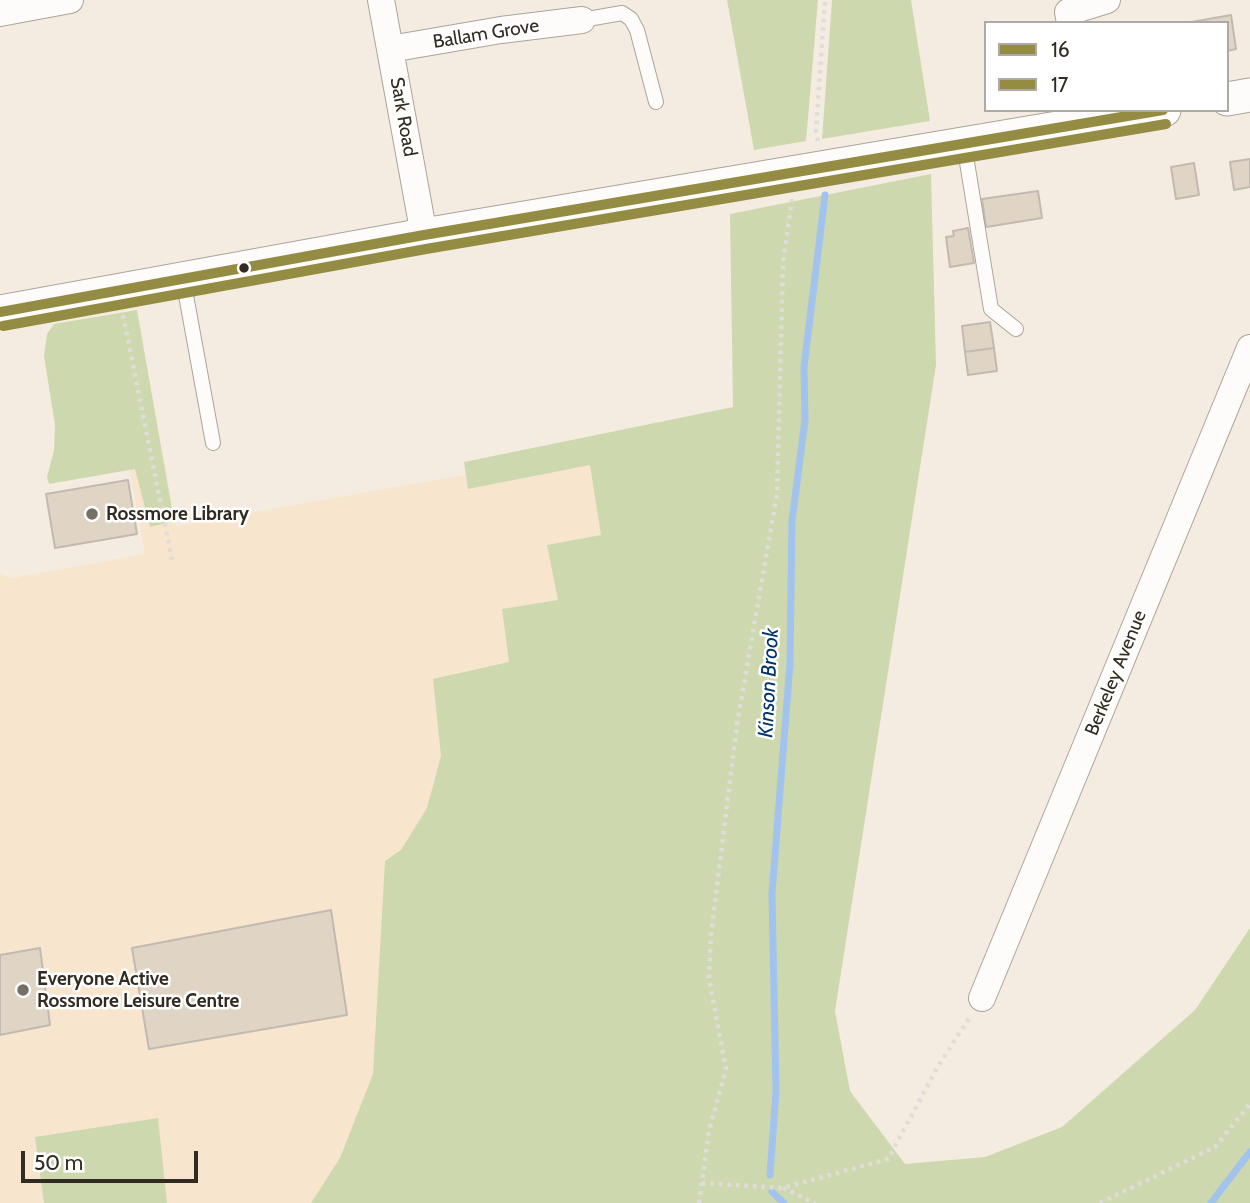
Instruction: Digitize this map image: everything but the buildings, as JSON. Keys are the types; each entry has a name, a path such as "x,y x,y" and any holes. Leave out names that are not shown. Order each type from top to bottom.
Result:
{"street":[{"path":"0,13 70,0"},
{"name":"Sark Road","path":"382,0 424,235"},
{"path":"1063,12 1107,0"},
{"name":"Ballam Grove","path":"390,50 501,30 582,20"},
{"path":"1229,99 1250,95"},
{"path":"0,313 424,235 964,144 1084,117 1141,112"},
{"name":"Berkeley Avenue","path":"982,998 1250,348"}],"lane":[{"path":"582,20 622,13 631,19 637,30 656,102"},
{"path":"964,144 991,310 1016,329"},
{"path":"183,279 213,443"}],"path":[{"path":"823,168 816,130 825,0"},
{"path":"699,1203 709,1131 726,1069 709,978 711,935 737,724 777,495 783,263 793,197"},
{"path":"118,290 172,560"},
{"path":"702,1183 783,1188 888,1160 937,1068 982,998"},
{"path":"1100,1203 1215,1147 1250,1104"},
{"path":"783,1188 815,1203"}],"shaded area":[{"path":"137,312 176,526 644,443 487,860 320,1203 0,1203 0,574 12,578 145,554 102,318"}],"green space":[{"path":"727,0 818,0 806,141 754,150"},
{"path":"832,0 911,0 930,121 822,139"},
{"path":"931,174 936,365 835,1011 850,1091 905,1164 985,1157 1062,1127 1195,1010 1250,928 1250,1203 311,1203 340,1158 373,1074 385,861 401,850 427,808 441,756 433,679 509,662 502,609 558,600 547,545 601,535 590,465 468,489 464,462 733,407 730,214"},
{"path":"137,310 174,521 150,527 135,469 49,484 47,477 54,450 55,425 44,356 47,334 54,324"},
{"path":"158,1118 167,1203 44,1203 35,1137"}],"waterway":[{"name":"Kinson Brook","path":"770,1175 776,1091 772,894 790,663 792,521 805,420 804,367 825,195"},
{"path":"1211,1203 1250,1152"},
{"path":"772,1192 784,1203"}],"transit line":[{"name":"16","path":"0,312 424,235 1151,112"},
{"name":"17","path":"3,326 426,249 1166,124"}],"place":[{"name":"Rossmore Library","path":"92,514"},
{"name":"Everyone Active Rossmore Leisure Centre","path":"23,990"}]}
